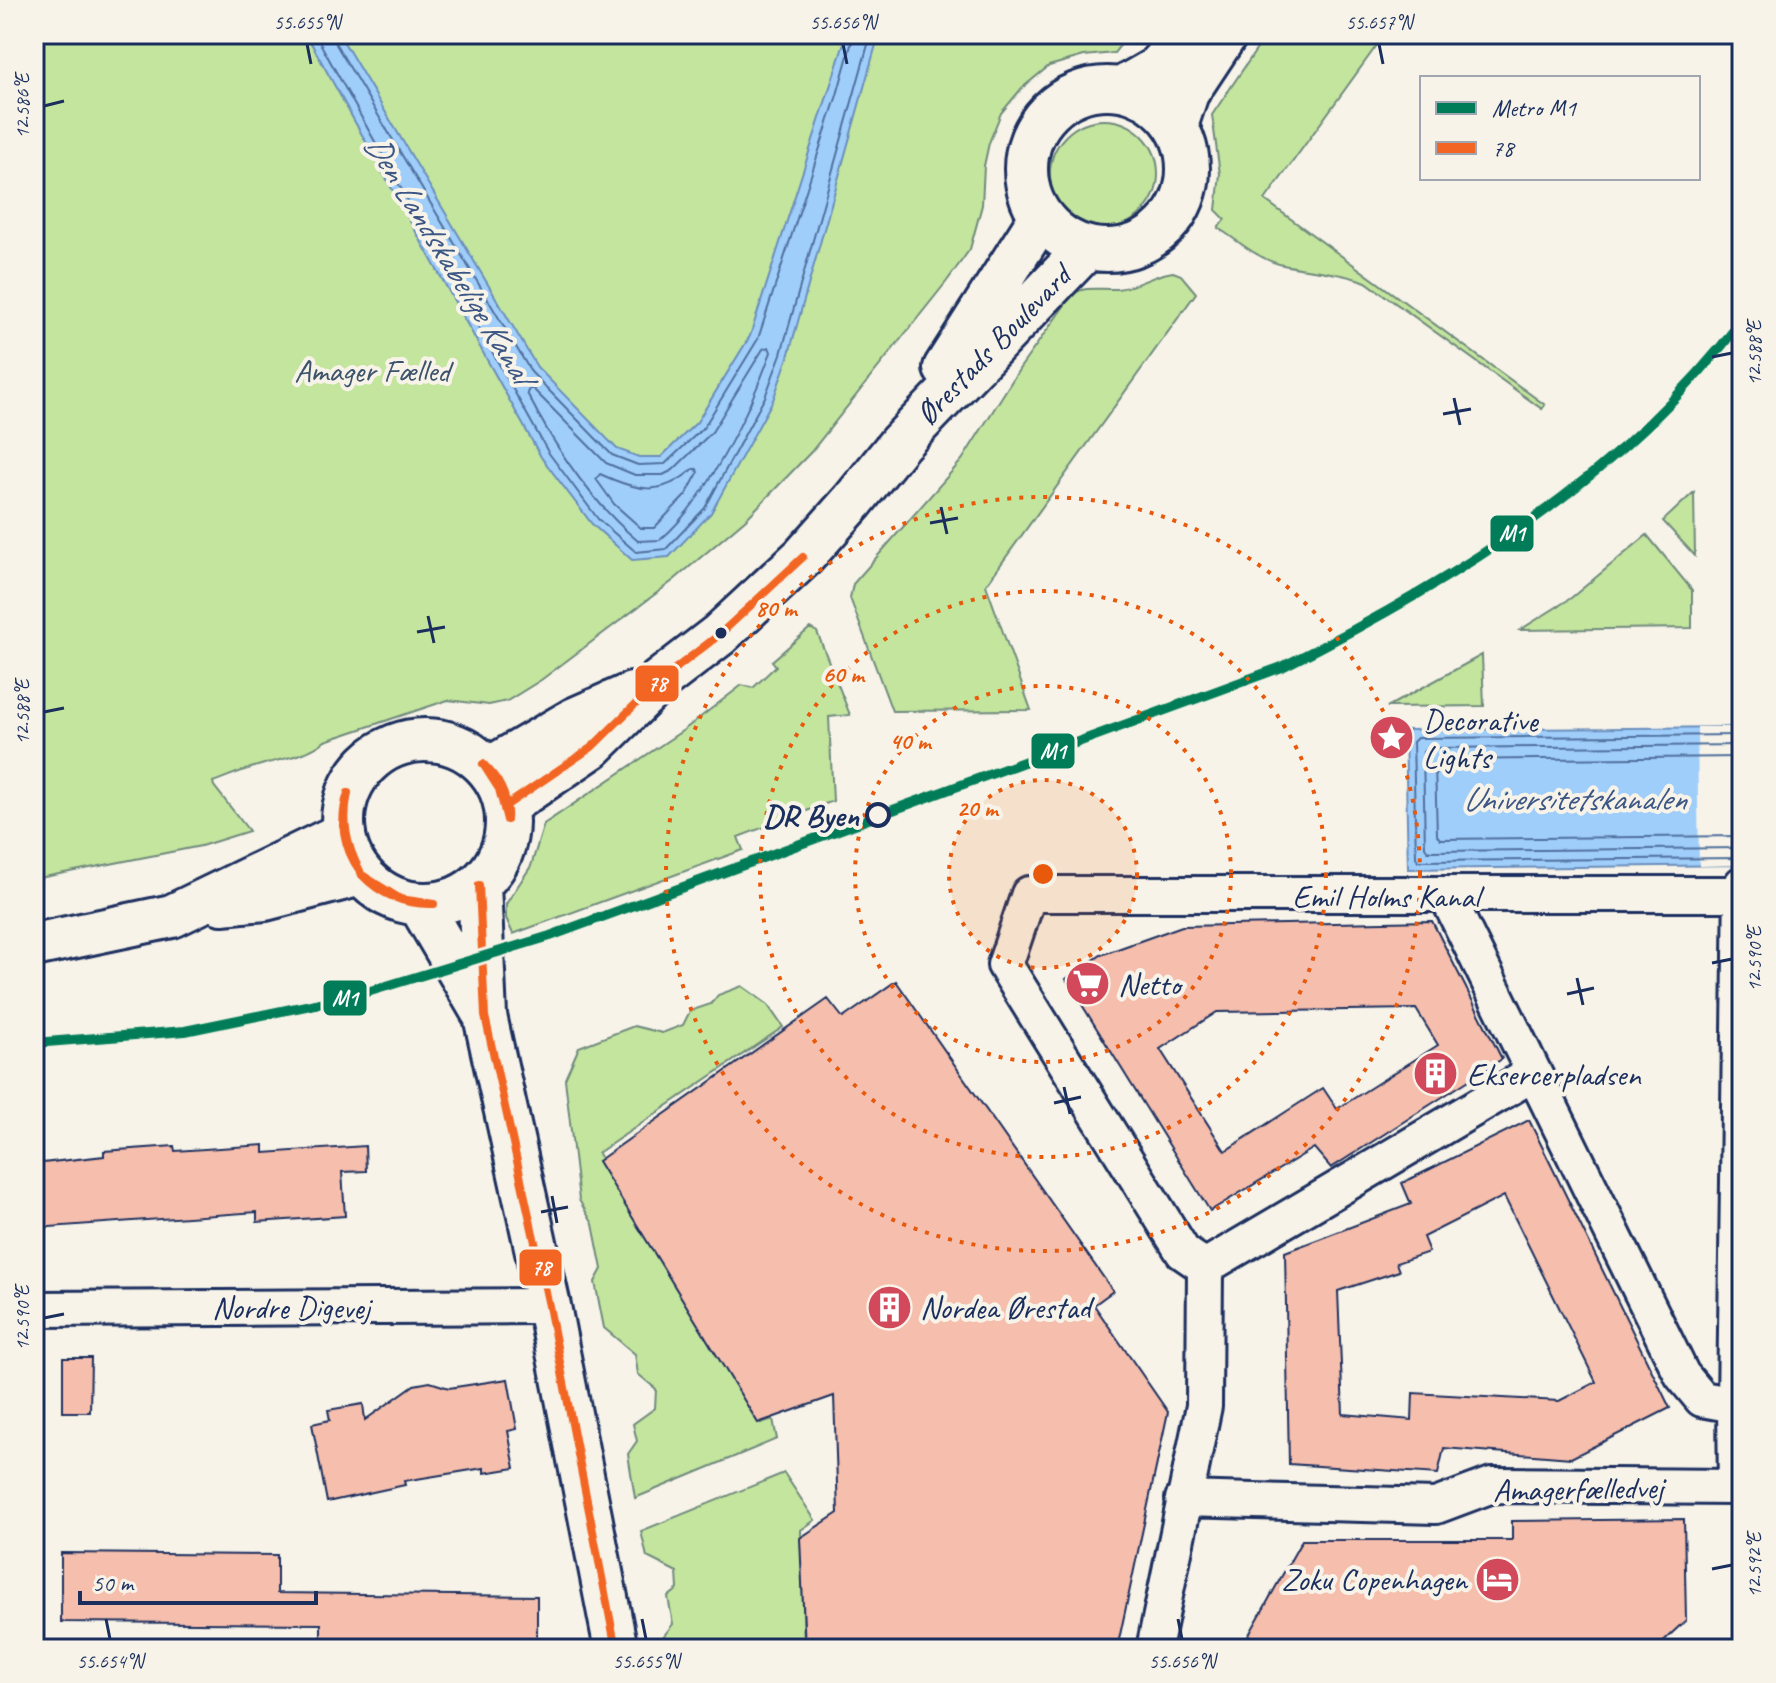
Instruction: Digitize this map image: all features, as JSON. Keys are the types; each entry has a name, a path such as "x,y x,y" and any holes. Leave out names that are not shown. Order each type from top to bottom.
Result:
{"street":[{"path":"1121,89 1156,69 1186,34"},
{"path":"1176,126 1187,93 1226,34"},
{"path":"1093,89 1121,89 1143,96 1161,108 1176,126 1186,148 1189,171 1185,194 1175,216 1158,234 1135,246 1111,251 1087,248 1061,237 1041,217 1029,193 1026,165 1032,138 1046,115 1068,98 1093,89"},
{"name":"Ørestads Boulevard","path":"900,443 1041,217"},
{"name":"Ørestads Boulevard","path":"498,787 592,747 658,682 719,635 803,557 900,443 1087,248"},
{"path":"434,739 455,744 473,754 498,787 508,827 504,849 494,869 479,885 461,897 420,905 398,900 361,874 349,855 343,812 349,791 359,772 374,757 392,746 412,740 434,739"},
{"path":"34,945 172,916 344,833"},
{"path":"197,906 265,899 361,874"},
{"path":"479,885 485,1016 549,1306 616,1649"},
{"path":"1447,896 1682,1375 1702,1399 1735,1405 1741,891"},
{"name":"Emil Holms Kanal","path":"1205,1267 1183,1252 1005,965 1029,894 1447,896 1741,891"},
{"path":"420,905 485,1016"},
{"path":"1154,1649 1204,1406 1205,1267 1534,1073"},
{"name":"Nordre Digevej","path":"34,1309 549,1306"},
{"name":"Amagerfælledvej","path":"1183,1499 1436,1506 1492,1485 1736,1487 1735,1405"}],"green space":[{"name":"Amager Fælled","path":"34,34 1129,34 1114,53 1084,56 1049,66 1022,88 1001,113 989,143 982,205 970,249 811,452 746,519 674,580 541,680 507,701 489,705 448,700 213,782 249,831 201,846 34,879"},
{"path":"1267,34 1385,34 1265,200 1545,405 1542,409 1366,282 1271,261 1218,228 1225,219 1216,210 1220,174 1212,115"},
{"path":"1104,120 1125,124 1142,136 1154,153 1158,174 1154,195 1142,212 1125,224 1104,228 1083,224 1066,212 1054,195 1050,174 1054,153 1066,136 1083,124"},
{"path":"1173,272 1181,275 1196,293 986,585 1031,710 892,711 850,598 853,584 962,460 1020,368 1072,295 1088,289 1124,288"},
{"path":"1694,492 1695,556 1663,521"},
{"path":"1647,535 1692,590 1692,628 1520,630 1571,598"},
{"path":"810,628 817,632 850,715 829,717 833,801 738,837 743,850 513,934 506,918 506,904 531,866 544,824 685,729 742,685 753,688 776,666 772,661"},
{"path":"1482,655 1484,706 1387,707"},
{"path":"742,986 767,1004 783,1027 598,1153 761,1423 773,1419 777,1439 635,1498 628,1454 637,1441 633,1424 655,1408 656,1389 638,1374 635,1354 604,1328 595,1282 602,1269 593,1224 579,1200 565,1079 579,1047 634,1026 662,1033 683,1025 690,1011 711,1004 718,995"},
{"path":"784,1473 815,1520 801,1530 804,1649 668,1649 663,1637 673,1624 668,1597 678,1589 677,1572 647,1557 641,1531"}],"water":[{"name":"Den Landskabelige Kanal","path":"306,34 339,34 537,367 617,449 639,457 661,457 697,422 750,336 847,34 879,34 788,357 773,400 711,513 669,557 632,560 592,524 541,457"},
{"name":"Universitetskanalen","path":"1742,727 1742,865 1408,869 1405,730"}],"pier":[{"path":"1697,727 1742,727 1742,865 1699,866"}],"building":[{"name":"Eksercerpladsen","path":"1432,921 1502,1059 1331,1168 1314,1148 1210,1211 1066,979 1101,955 1182,926","holes":["1416,1009 1438,1045 1337,1109 1323,1088 1225,1151 1160,1049 1217,1012"]},
{"name":"Nordea Ørestad","path":"896,981 1113,1291 1094,1305 1168,1412 1117,1649 805,1649 800,1538 838,1513 834,1396 758,1423 598,1161 828,999 843,1018"},
{"path":"1529,1120 1670,1408 1571,1458 1444,1448 1438,1474 1289,1464 1285,1252 1411,1204 1402,1183","holes":["1504,1196 1596,1382 1559,1401 1413,1393 1412,1420 1343,1414 1338,1291 1399,1271 1396,1263 1429,1252 1423,1237"]},
{"path":"264,1145 264,1153 365,1146 366,1171 342,1172 345,1216 257,1222 257,1212 36,1228 34,1164 104,1156 104,1151 174,1146 175,1151"},
{"path":"63,1358 91,1358 90,1412 63,1412"},
{"path":"508,1379 517,1429 508,1431 515,1468 484,1473 484,1468 404,1481 405,1485 327,1502 312,1424 330,1420 328,1410 363,1404 365,1420 414,1385 430,1382 449,1388"},
{"path":"1684,1519 1686,1620 1655,1649 1241,1649 1302,1540 1512,1540 1512,1521"},
{"path":"61,1553 277,1555 277,1593 537,1596 537,1649 321,1649 321,1624 61,1622"}],"metro line":[{"name":"M1","path":"34,1043 185,1031 354,996 550,936 1282,667 1410,598 1532,520 1590,476 1645,428 1695,376 1742,320"}],"transit line":[{"name":"78","path":"507,805 592,747 658,682 719,635 803,557"},
{"name":"78","path":"483,764 502,789 507,820"},
{"name":"78","path":"483,764 499,789 507,820"},
{"name":"78","path":"348,793 346,833 360,871"},
{"name":"78","path":"348,793 344,834 360,871"},
{"name":"78","path":"362,875 400,899 434,904"},
{"name":"78","path":"362,875 377,888 395,897 414,903 434,904"},
{"name":"78","path":"479,885 485,1016 549,1306 616,1649"}],"place":[{"name":"Decorative Lights","path":"1392,738"},
{"name":"DR Byen","path":"878,815"},
{"name":"Netto","path":"1087,984"},
{"name":"Eksercerpladsen","path":"1436,1074"},
{"name":"Nordea Ørestad","path":"889,1307"},
{"name":"Zoku Copenhagen","path":"1498,1579"}]}
